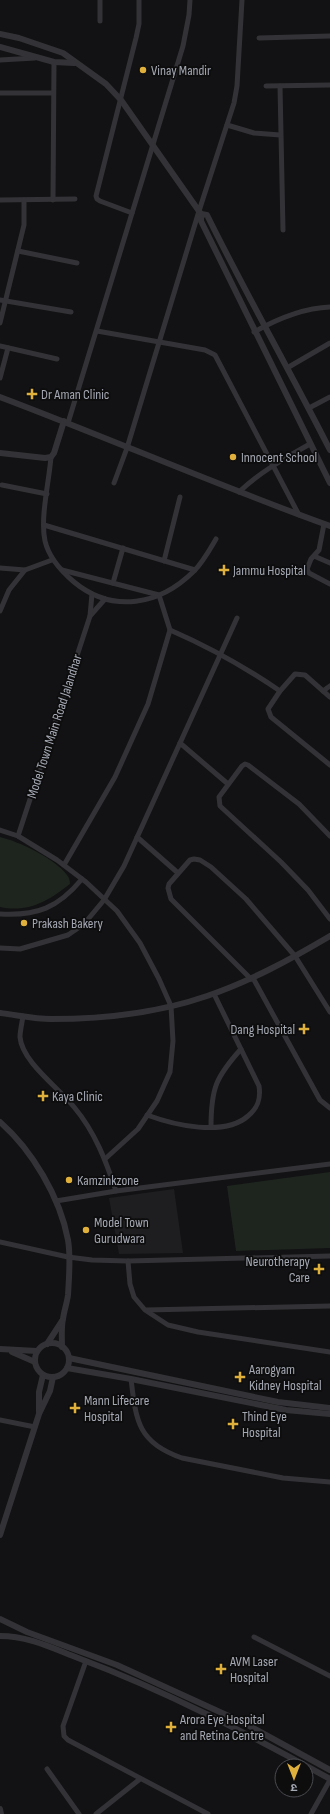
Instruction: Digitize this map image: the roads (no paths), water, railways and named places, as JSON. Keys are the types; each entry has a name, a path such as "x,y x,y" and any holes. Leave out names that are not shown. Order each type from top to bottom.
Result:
{"street":[{"path":"100,0 100,21"},
{"path":"132,213 100,201 96,196 138,31 140,0"},
{"path":"190,0 189,15 183,46 97,331 66,422 51,457 44,524 45,541 52,560 81,587 92,594 104,599 121,602 143,601 159,595 183,581 195,570 216,539"},
{"path":"114,483 128,448 159,342 234,103 237,86 242,0"},
{"path":"0,34 19,38 63,53 74,63 106,84 121,100 200,213 201,221 254,332 330,484"},
{"path":"259,38 330,36"},
{"path":"0,47 54,62 74,63"},
{"path":"0,60 38,58"},
{"path":"53,200 54,62"},
{"path":"266,86 330,85"},
{"path":"280,86 283,230"},
{"path":"0,93 53,93"},
{"path":"227,125 254,134 280,135"},
{"path":"0,200 75,199"},
{"path":"0,323 3,300 24,226 24,200"},
{"path":"200,213 206,215 330,449"},
{"path":"18,251 77,263"},
{"path":"3,300 71,312"},
{"path":"254,332 316,308 330,307"},
{"path":"97,331 205,350 215,355 299,515"},
{"path":"287,368 330,343"},
{"path":"0,346 57,359"},
{"path":"0,378 8,348"},
{"path":"0,397 239,492 327,525 319,550 308,567 309,573 330,584"},
{"path":"309,408 330,397"},
{"path":"239,492 273,464 310,444"},
{"path":"0,453 45,458 51,457"},
{"path":"2,485 47,494"},
{"path":"164,561 180,497"},
{"path":"44,524 195,570"},
{"path":"113,583 123,548"},
{"path":"314,556 330,563"},
{"path":"0,568 25,570 52,560"},
{"path":"0,611 9,590 25,570"},
{"path":"62,570 159,595"},
{"path":"90,616 92,594"},
{"path":"64,865 115,777 148,704 170,630 159,595"},
{"path":"90,616 104,599"},
{"name":"Model Town Main Road Jalandhar","path":"18,836 90,616"},
{"path":"0,948 20,948 68,935 84,924 104,900 124,866 237,618"},
{"path":"170,630 199,642 249,669 280,691"},
{"path":"330,697 305,675 295,674 280,691 268,709 271,717 330,765"},
{"path":"323,691 330,686"},
{"path":"180,743 228,784"},
{"path":"330,836 299,804 251,766 245,764 242,766 219,797 220,806 286,867 308,890 330,919"},
{"path":"0,830 18,836 64,865 82,879 117,911 140,943 171,1006 172,1041 170,1072 157,1100 138,1130 106,1159"},
{"path":"137,837 178,873"},
{"path":"330,1012 295,956 246,899 211,867 200,860 190,860 178,873 168,888 171,899 252,978 320,1100 330,1108"},
{"path":"0,914 17,915 40,911 57,902 72,891 82,879"},
{"path":"0,1013 50,1019 105,1017 157,1010 214,994 252,978 330,936"},
{"path":"147,1115 183,1126 229,1126 242,1121 258,1104 260,1096 259,1086 214,994"},
{"path":"23,1016 20,1037 24,1049 40,1071 74,1107 95,1138 106,1159 116,1191"},
{"path":"211,1127 211,1106 217,1082 224,1068 241,1049"},
{"path":"0,1122 30,1155 50,1186 68,1240 68,1297 63,1319 62,1346 68,1358 66,1368 63,1373 53,1377 43,1374 36,1367 35,1362 37,1351"},
{"path":"56,1201 116,1191 330,1164"},
{"path":"0,1242 68,1257 92,1260 128,1261 330,1256"},
{"path":"128,1261 130,1284 134,1297 144,1310 168,1325 206,1333 330,1352"},
{"path":"144,1310 330,1306"},
{"path":"8,1351 37,1351 47,1344 63,1319"},
{"path":"47,1344 52,1343 62,1346"},
{"path":"0,1349 35,1362"},
{"path":"68,1358 278,1402 330,1408"},
{"path":"66,1368 131,1379 286,1410 330,1414"},
{"path":"39,1414 39,1392 43,1374"},
{"path":"0,1535 39,1414 50,1391 53,1377"},
{"path":"131,1379 135,1411 139,1422 155,1446 166,1452 182,1458 283,1478 330,1482"},
{"path":"0,1420 35,1427"},
{"path":"0,1619 26,1632 117,1665 244,1723 330,1770"},
{"path":"0,1636 24,1638 115,1672 240,1729 330,1780 311,1814"},
{"path":"254,1637 330,1676"},
{"path":"86,1661 63,1726 64,1736 68,1740 208,1814"},
{"path":"47,1769 79,1814"},
{"path":"100,1813 140,1779"},
{"path":"0,1809 1,1814"}],"place":[{"name":"Vinay Mandir","path":"143,70"},
{"name":"Dr Aman Clinic","path":"32,394"},
{"name":"Innocent School","path":"233,457"},
{"name":"Jammu Hospital","path":"224,570"},
{"name":"Prakash Bakery","path":"24,923"},
{"name":"Dang Hospital","path":"304,1029"},
{"name":"Kaya Clinic","path":"43,1096"},
{"name":"Kamzinkzone","path":"69,1180"},
{"name":"Model Town Gurudwara","path":"86,1230"},
{"name":"Neurotherapy Care","path":"319,1269"},
{"name":"Aarogyam Kidney Hospital","path":"240,1377"},
{"name":"Mann Lifecare Hospital","path":"75,1408"},
{"name":"Thind Eye Hospital","path":"233,1424"},
{"name":"AVM Laser Hospital","path":"221,1669"},
{"name":"Arora Eye Hospital and Retina Centre","path":"171,1727"}]}
